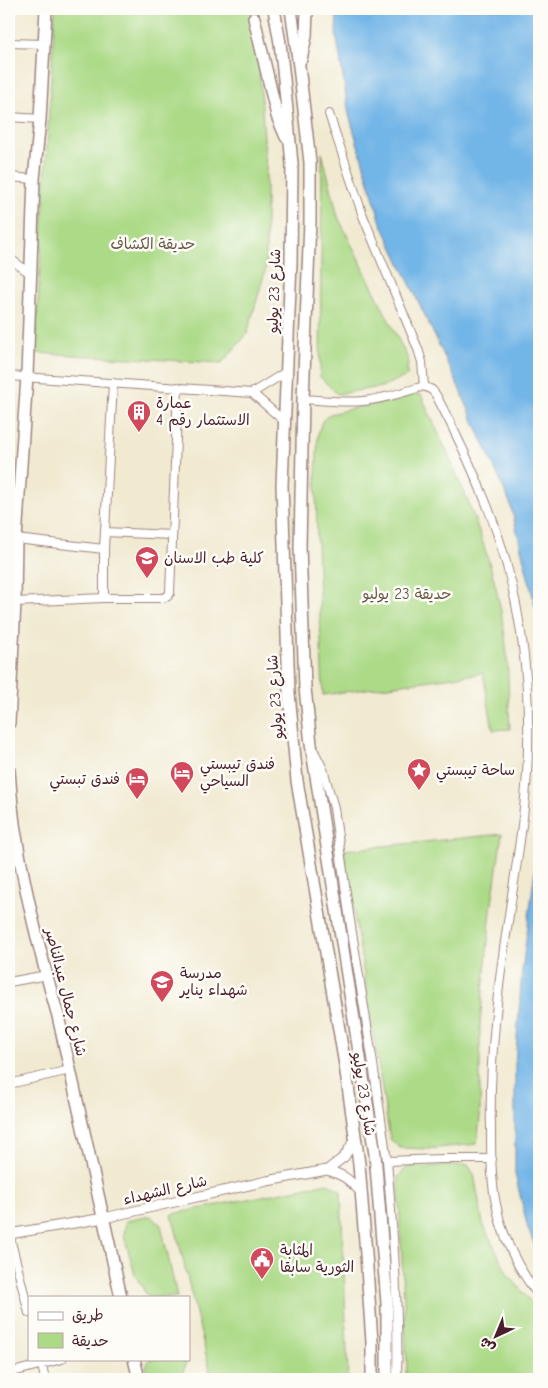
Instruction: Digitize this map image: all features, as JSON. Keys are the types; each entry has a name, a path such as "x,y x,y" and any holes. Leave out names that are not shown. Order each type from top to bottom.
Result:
{"main road":[{"path":"9,723 10,655 15,602 12,559 16,539 28,376 34,179 40,119 46,9"},
{"name":"شارع 23 يوليو","path":"274,9 280,43 292,164 291,262 282,485 289,693 297,781 345,1065 362,1193 372,1342 372,1379"},
{"name":"شارع 23 يوليو","path":"291,9 310,162 310,221 300,547 305,692 311,744 375,1154 387,1303 387,1379"},
{"path":"299,66 306,36 307,9"},
{"path":"254,18 277,116 291,150"},
{"path":"289,693 305,692"},
{"name":"شارع جمال عبدالناصر","path":"9,771 19,851 121,1296"},
{"path":"134,1360 139,1379"}],"street":[{"path":"9,43 44,44"},
{"path":"329,114 363,216 418,349 422,362 424,386"},
{"path":"9,116 40,119"},
{"path":"9,177 34,179"},
{"path":"9,258 30,274"},
{"path":"9,376 252,393 286,372"},
{"path":"104,598 104,549 113,383"},
{"path":"304,399 341,402 365,401 424,386 432,390 456,433 488,507 511,583 522,644 528,711 527,784 500,981 492,1057 490,1102 492,1159 495,1203 503,1230 512,1253 539,1296"},
{"path":"15,602 104,598 163,598 168,596 170,593 178,387"},
{"path":"252,393 284,421"},
{"path":"105,532 172,535"},
{"path":"16,539 104,549"},
{"path":"311,744 323,769 334,808 374,1065 386,1161 395,1287 398,1350 397,1379"},
{"path":"9,982 47,975"},
{"path":"361,1067 374,1065"},
{"path":"9,1084 70,1070"},
{"name":"شارع الشهداء","path":"9,1234 104,1218 267,1181 327,1170 344,1157 355,1136"},
{"path":"386,1161 492,1159"},
{"path":"327,1170 343,1175 362,1193"},
{"path":"9,1234 28,1309"},
{"path":"9,1373 41,1362 55,1360"},
{"path":"41,1362 45,1379"}],"green space":[{"name":"حديقة الكشاف","path":"55,9 252,9 259,64 266,168 266,268 247,334 222,363 35,353"},
{"path":"322,152 338,217 408,359 407,376 381,387 337,394 320,377"},
{"name":"حديقة 23 يوليو","path":"413,393 421,395 448,454 483,543 492,574 500,605 505,637 510,729 493,730 483,673 323,695 317,543 316,477 318,434 322,421 330,414 386,402 403,394"},
{"path":"502,834 491,910 480,1023 480,1117 477,1144 427,1149 400,1148 390,1139 344,850"},
{"path":"468,1165 474,1174 483,1224 507,1273 539,1312 539,1379 405,1379 407,1366 398,1177 407,1167"},
{"path":"328,1183 341,1191 348,1379 212,1379 172,1214"},
{"path":"151,1216 161,1225 177,1296 147,1296 135,1275 124,1235 126,1221"},
{"path":"149,1360 187,1360 181,1379 148,1379 145,1367"}],"water":[{"path":"337,9 539,9 539,622 510,503 456,381 381,223 349,115 336,33"},
{"path":"539,838 539,1255 528,1229 515,1174 515,1064 522,971"}],"place":[{"name":"عمارة الاستثمار رقم 4","path":"139,433"},
{"name":"كلية طب الاسنان","path":"147,579"},
{"name":"ساحة تيبستي","path":"419,791"},
{"name":"فندق تيبستي السياحي","path":"182,794"},
{"name":"فندق تبستي","path":"137,800"},
{"name":"مدرسة شهداء يناير","path":"162,1003"},
{"name":"المثابة الثورية سابقا","path":"262,1280"}]}
